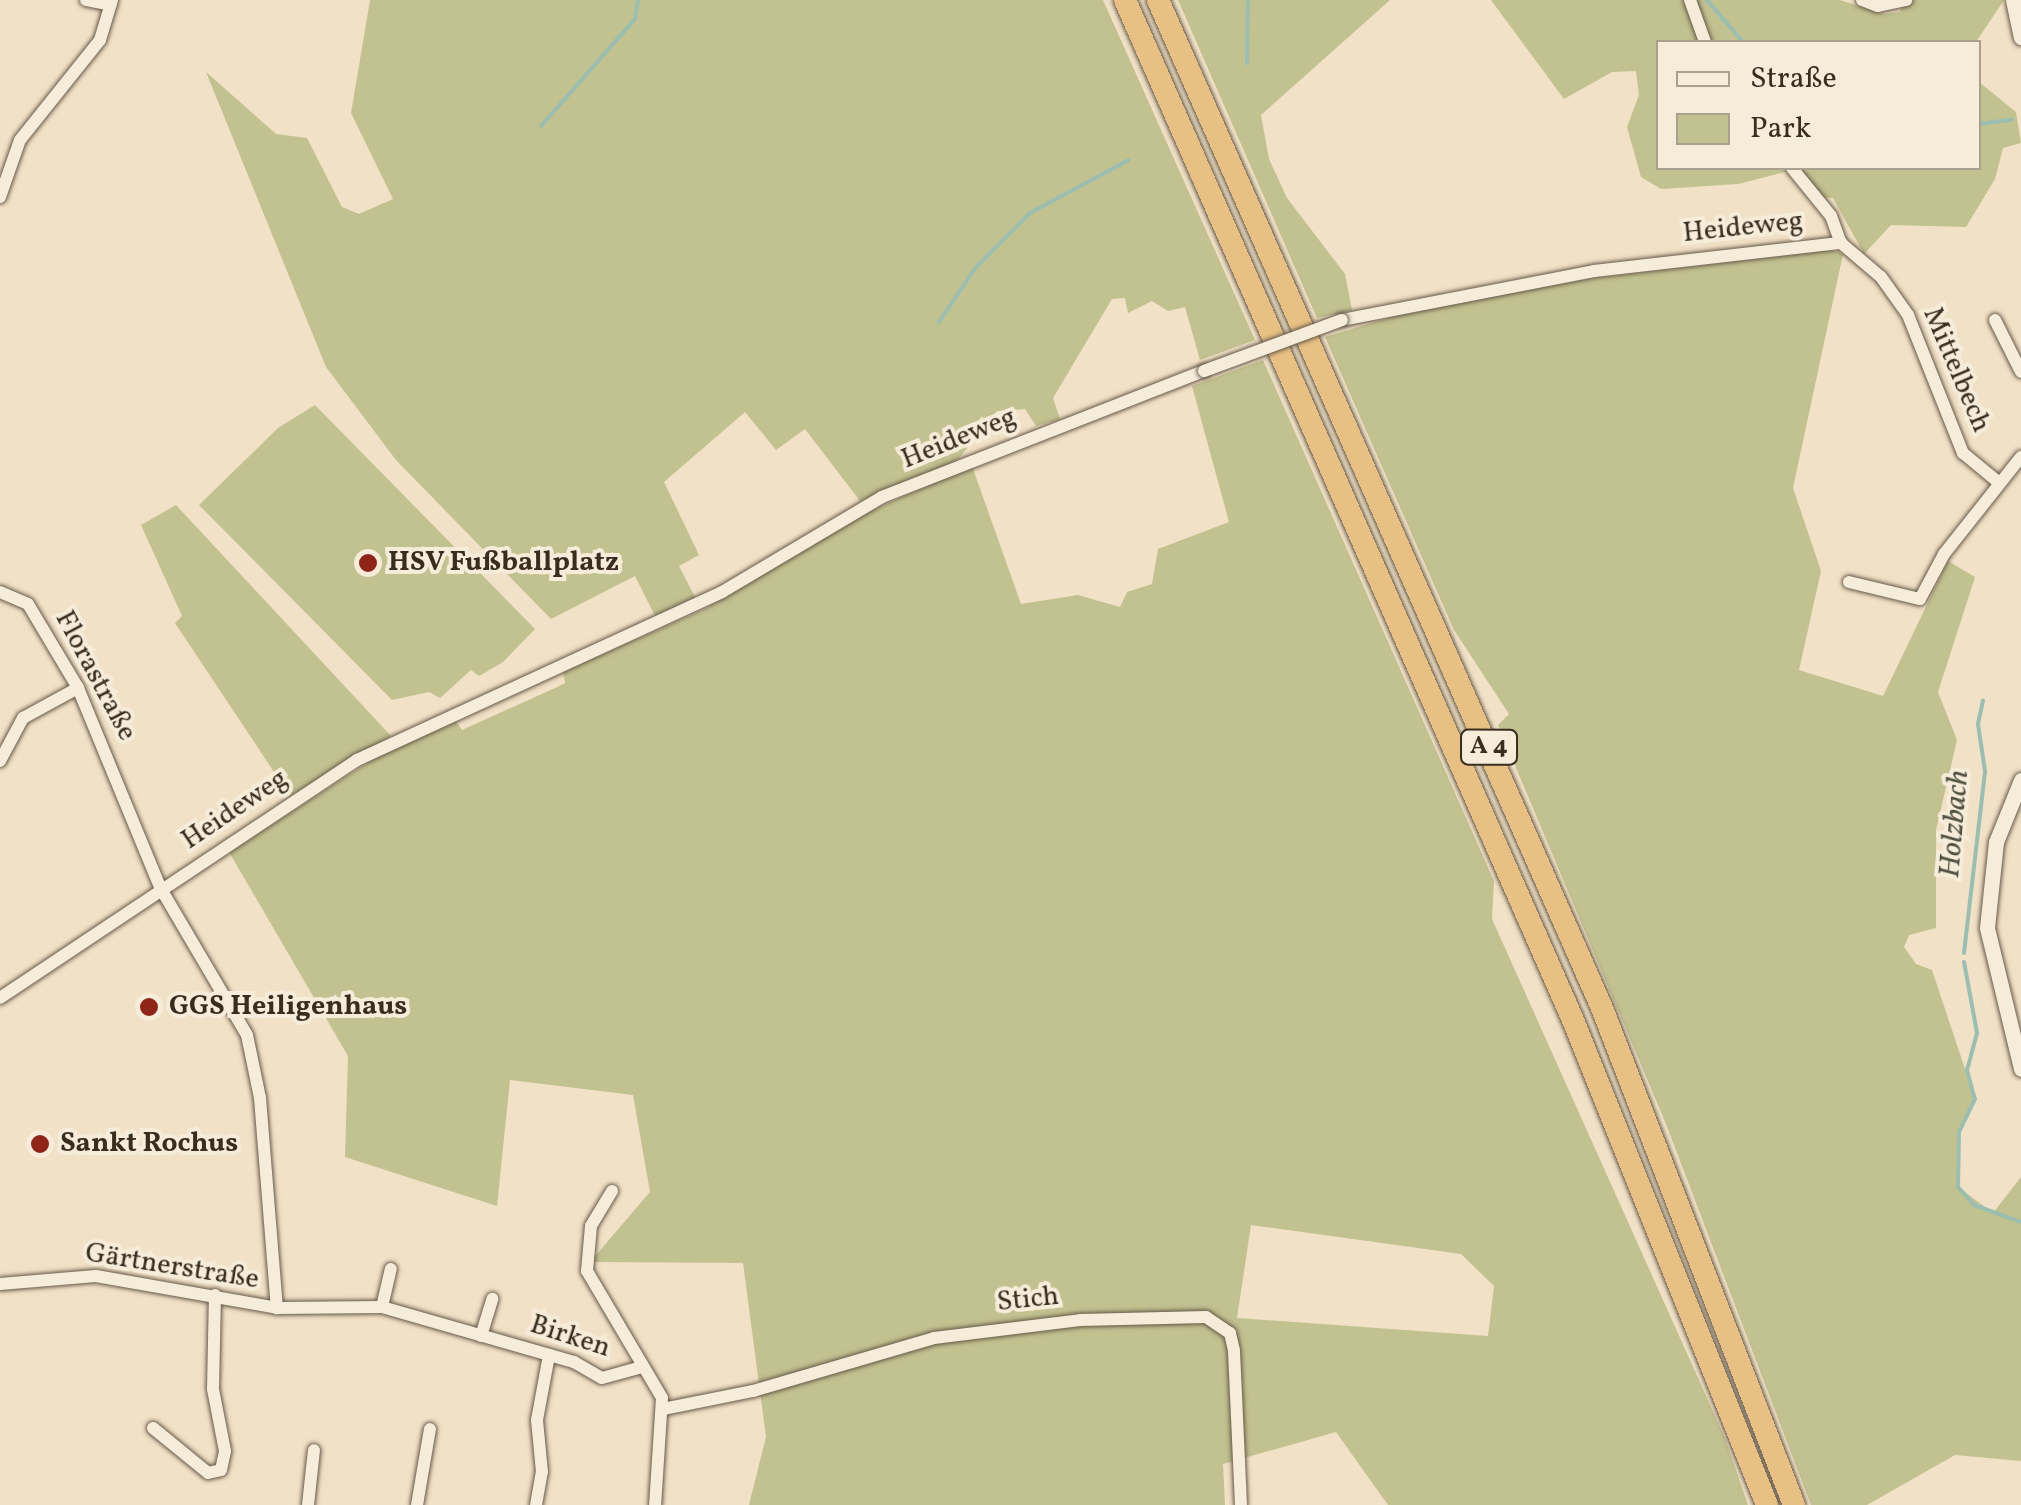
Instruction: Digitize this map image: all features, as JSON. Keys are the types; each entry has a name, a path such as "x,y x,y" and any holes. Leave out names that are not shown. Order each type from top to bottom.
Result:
{"highway":[{"name":"A 4","path":"1125,0 1573,1020 1767,1505"},
{"name":"A 4","path":"1158,0 1602,1008 1794,1505"}],"street":[{"path":"0,198 20,140 100,40 112,2 86,0"},
{"path":"1690,0 1704,40"},
{"path":"1862,0 1878,6 1906,0"},
{"path":"2013,0 2021,37"},
{"name":"Mittelbech","path":"1794,170 1831,216 1845,245 1908,316 1970,464 1998,482 2021,457"},
{"name":"Heideweg","path":"0,998 357,760 722,592 834,520 963,462 1342,320 1594,271 1845,245"},
{"name":"Mittelbech","path":"1996,320 2021,372"},
{"path":"1849,582 1920,600 1998,482"},
{"name":"Florastraße","path":"0,592 28,604 78,688 161,889 248,1035 260,1098 278,1308"},
{"path":"0,760 23,718 78,688"},
{"path":"2021,780 1996,842 1987,928 2021,1068"},
{"name":"Birken","path":"612,1192 591,1226 587,1271 658,1388 663,1410"},
{"path":"382,1308 391,1270"},
{"name":"Gärtnerstraße","path":"0,1284 96,1276 278,1308"},
{"path":"152,1428 208,1473 222,1470 225,1451 212,1389 215,1294"},
{"path":"481,1336 492,1299"},
{"name":"Birken","path":"278,1308 382,1308 548,1356 608,1379 642,1367"},
{"name":"Stich","path":"663,1410 970,1332 1206,1317 1220,1320 1234,1351 1240,1505"},
{"path":"536,1505 542,1472 537,1420 548,1356"},
{"path":"655,1505 663,1410"},
{"path":"416,1505 430,1429"},
{"path":"308,1505 314,1450"}],"green space":[{"path":"370,0 1103,0 1255,340 1200,360 1185,307 1168,311 1152,301 1128,313 1125,298 1112,299 1053,398 1060,419 1036,426 1025,409 997,411 956,462 860,501 805,429 776,450 745,412 664,482 699,555 679,566 696,599 656,618 635,576 551,619 396,460 326,367 206,72 276,134 307,138 342,207 359,214 393,199 351,113"},
{"path":"1178,0 1390,0 1261,115 1269,159 1287,198 1345,274 1352,310 1317,318"},
{"path":"1491,0 1840,0 1884,14 1900,12 1904,0 2004,0 1977,40 1656,40 1656,170 1981,170 1981,84 2016,112 2021,143 2003,148 1995,179 1966,227 1891,225 1864,254 1833,198 1809,196 1789,171 1738,184 1661,189 1641,177 1627,127 1639,95 1636,71 1612,72 1564,99"},
{"path":"1831,250 1843,254 1793,488 1821,571 1799,670 1883,696 1948,561 1975,577 1938,692 1957,740 1936,830 1936,928 1909,935 1904,947 1916,964 1932,970 1975,1099 1959,1132 1958,1187 1993,1213 2021,1177 2021,1461 1955,1455 1867,1505 1811,1505 1666,1124 1498,725 1509,714 1454,630 1325,337 1408,312 1587,279"},
{"path":"1263,360 1494,881 1492,919 1725,1438 1748,1505 1388,1505 1336,1432 1223,1464 1225,1505 749,1505 766,1437 743,1263 590,1262 650,1192 633,1095 510,1080 497,1206 345,1157 348,1056 229,852 391,748 456,721 462,730 555,688 565,683 563,672 707,608 839,525 972,466 1021,604 1078,595 1120,607 1127,592 1152,584 1158,549 1229,522 1192,386","holes":["1251,1225 1461,1254 1494,1286 1488,1336 1237,1318"]},
{"name":"HSV Fußballplatz","path":"315,405 535,629 503,662 479,676 471,670 440,698 429,692 392,700 199,505 278,428"},
{"path":"176,505 391,736 290,796 175,623 182,616 141,525"}],"waterway":[{"path":"541,126 635,19 638,0"},
{"path":"1247,63 1248,0"},
{"path":"1707,0 1741,40"},
{"path":"1981,124 2012,120"},
{"path":"939,322 976,267 1030,213 1129,160"},
{"name":"Holzbach","path":"1964,953 1985,771 1978,724 1983,701"},
{"name":"Holzbach","path":"1964,962 1977,1033 1967,1070 1975,1099 1959,1132 1958,1187 1974,1205 2021,1222"}],"place":[{"name":"HSV Fußballplatz","path":"368,563"},
{"name":"GGS Heiligenhaus","path":"149,1007"},
{"name":"Sankt Rochus","path":"40,1144"}]}
